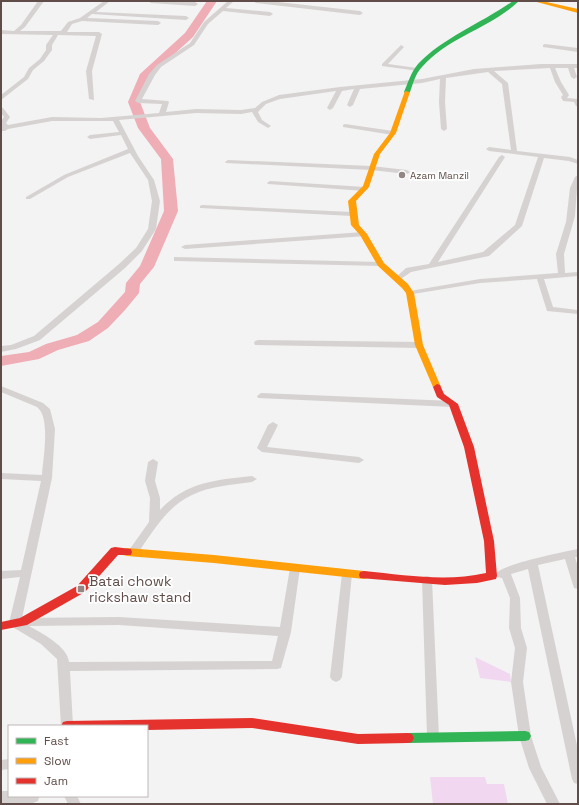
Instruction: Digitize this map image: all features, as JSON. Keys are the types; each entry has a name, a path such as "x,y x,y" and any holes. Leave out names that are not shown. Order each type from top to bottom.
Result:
{"main road":[{"path":"1,626 19,623 82,589 115,551 214,559 348,574 427,580 477,580 492,576 489,541 469,447 453,404 440,395 419,344 410,293 398,279 381,264 363,234 355,225 352,214 352,201 357,195 365,190 377,154 393,133 414,76 447,43 497,15 516,1"},
{"path":"536,1 578,11"},
{"path":"129,725 252,723 358,739 525,736"}],"street":[{"path":"16,31 23,26 41,1"},
{"path":"63,33 70,23 82,19 107,1"},
{"path":"151,1 195,4"},
{"path":"162,114 166,102 138,101 152,74 159,66 192,44 206,23 231,1"},
{"path":"256,1 360,13"},
{"path":"223,9 270,14"},
{"path":"92,13 186,18"},
{"path":"82,19 158,23"},
{"path":"1,32 16,31 99,34 89,71 92,99"},
{"path":"1,98 26,78 31,69 42,60 49,50 49,45 57,33 63,33"},
{"path":"545,46 578,50"},
{"path":"401,47 384,65 414,76 422,81 465,72 552,66 578,66"},
{"path":"552,66 566,95 564,97 565,100 576,100 578,105"},
{"path":"571,67 574,77"},
{"path":"489,70 504,83 514,151"},
{"path":"4,127 52,119 101,120 196,111 241,112 257,110 264,103 279,97 358,87 414,76"},
{"path":"443,77 442,102 444,129"},
{"path":"350,105 358,87"},
{"path":"330,108 340,89"},
{"path":"1,109 8,117 3,123 4,127 1,133"},
{"path":"254,110 260,121 268,126"},
{"path":"1,348 13,347 37,338 122,266 148,238 152,229 156,201 151,180 132,150 123,133 118,119"},
{"path":"345,126 393,133"},
{"path":"90,137 123,133"},
{"path":"489,149 570,159 578,162"},
{"path":"28,198 66,176 132,150"},
{"path":"398,279 409,270 486,254 512,233 521,220 542,155"},
{"path":"433,264 434,260 502,157"},
{"path":"228,162 372,168 407,172"},
{"path":"562,276 558,262 570,222 572,190 578,177"},
{"path":"270,183 365,190"},
{"path":"202,207 352,214"},
{"path":"185,247 363,234"},
{"path":"177,259 381,264"},
{"path":"410,293 480,281 540,278 578,274"},
{"path":"540,278 550,309 578,312"},
{"path":"258,343 419,344"},
{"path":"1,390 40,406 44,410 50,429 47,478 26,572 19,623"},
{"path":"261,396 453,404"},
{"path":"273,425 262,448 265,450 359,460"},
{"path":"152,462 150,481 155,498 154,521"},
{"path":"1,476 47,478"},
{"path":"132,553 154,521 184,495 224,482 252,479"},
{"path":"492,576 532,563 574,554 578,586"},
{"path":"532,563 578,779"},
{"path":"64,667 277,665 285,632 295,568"},
{"path":"1,575 26,572"},
{"path":"505,572 515,598 515,628 521,648 517,682 525,736 535,768 554,804"},
{"path":"336,677 348,574"},
{"path":"427,580 433,737"},
{"path":"19,623 112,621 285,632"},
{"path":"19,623 45,641 63,657 67,725"},
{"path":"1,797 33,797"}],"shaded area":[{"path":"475,657 510,674 511,682 480,678"},
{"path":"430,777 485,777 487,784 504,784 508,804 433,804"}],"waterway":[{"path":"1,361 33,356 52,347 83,338 103,325 132,293 133,283 147,267 171,211 167,159 144,128 134,102 144,76 189,35 212,1"}],"traffic: fast":[{"path":"407,92 413,76 419,66 447,43 497,15 516,1"},
{"path":"408,738 525,736"}],"traffic: slow":[{"path":"536,1 578,11"},
{"path":"407,92 393,133 377,154 366,187 352,201 355,225 363,234 381,264 405,286 410,293 419,345 437,387"},
{"path":"127,552 214,559 364,575"}],"traffic: jam":[{"path":"364,575 428,581 461,581 492,576 489,541 469,447 453,404 440,395 437,387"},
{"path":"1,626 23,622 81,589 115,551 127,552"},
{"path":"129,725 252,723 358,739 408,738"}],"place":[{"name":"Azam Manzil","path":"402,175"},
{"name":"Batai chowk rickshaw stand","path":"81,589"}]}
